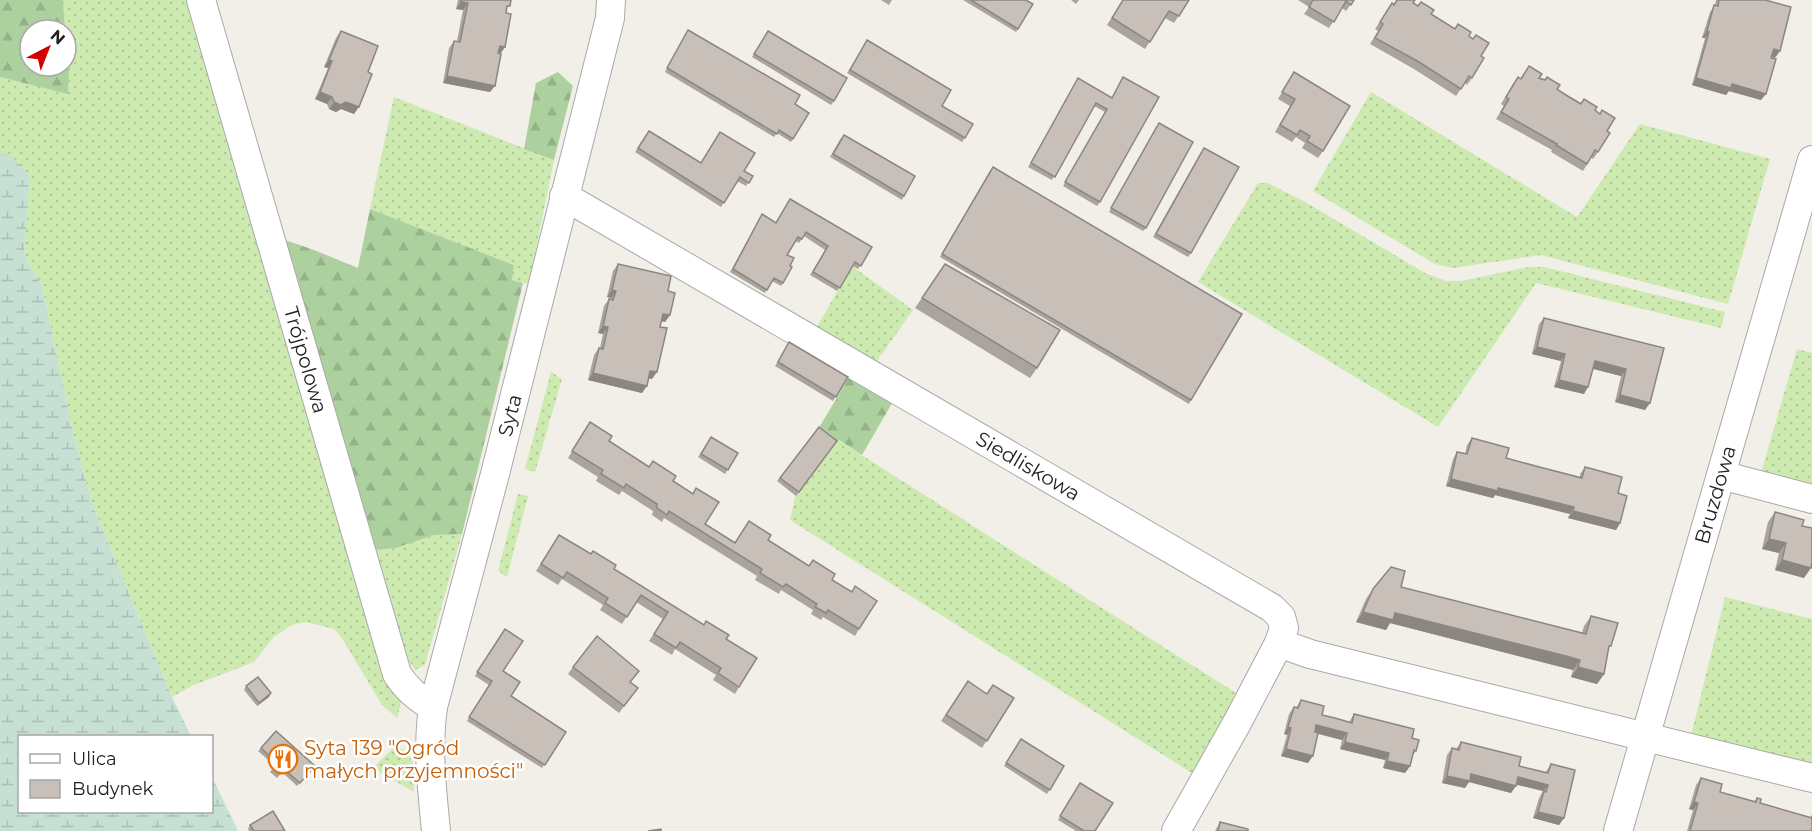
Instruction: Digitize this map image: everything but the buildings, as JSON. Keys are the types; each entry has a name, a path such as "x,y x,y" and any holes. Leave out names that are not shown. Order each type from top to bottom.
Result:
{"street":[{"name":"Trójpolowa","path":"201,0 397,674 411,692 433,707"},
{"name":"Syta","path":"436,831 429,757 429,733 433,707 495,474 610,18 611,0"},
{"name":"Bruzdowa","path":"1618,831 1812,160"},
{"name":"Siedliskowa","path":"564,196 1258,598 1281,617 1284,628 1278,643 1237,723 1176,831"},
{"path":"1721,475 1812,499"},
{"path":"1278,643 1310,654 1812,778"}],"green space":[{"path":"0,0 63,0 64,18 18,18 18,78 69,78 68,94 0,77"},
{"path":"63,0 192,0 401,703 397,718 382,705 342,638 334,629 306,622 292,625 274,637 254,662 194,685 172,697 93,506 73,432 42,286 24,255 30,176 12,157 0,154 0,77 68,93 67,78 78,78 78,18 64,18"},
{"path":"558,72 573,86 554,160 524,149 536,83"},
{"path":"1371,92 1577,217 1640,124 1770,159 1728,304 1541,255 1453,268 1435,264 1313,191"},
{"path":"394,97 554,160 529,284 511,280 514,265 370,209"},
{"path":"0,154 12,156 30,176 24,255 42,286 73,432 93,506 172,697 191,735 18,735 18,813 213,813 213,779 238,831 0,831"},
{"path":"1258,183 1268,183 1307,203 1425,273 1446,281 1461,281 1528,267 1544,267 1725,312 1721,328 1536,283 1438,427 1198,282"},
{"path":"370,209 514,265 512,280 523,283 462,534 434,535 396,548 375,550 282,239 358,268"},
{"path":"852,266 913,310 875,364 815,330"},
{"path":"1797,349 1812,353 1812,486 1761,473"},
{"path":"551,372 562,379 535,472 525,469"},
{"path":"851,374 895,398 862,455 839,440 835,444 817,431"},
{"path":"838,440 1239,695 1195,775 790,520 795,497"},
{"path":"518,494 528,496 507,577 498,571"},
{"path":"462,534 425,665 415,670 406,656 375,550 396,548 434,535"},
{"path":"1725,597 1812,619 1812,767 1691,736"},
{"path":"400,748 409,755 412,761 414,792 373,768 392,749"}],"place":[{"name":"Syta 139 \"Ogród małych przyjemności\"","path":"283,759"}]}
